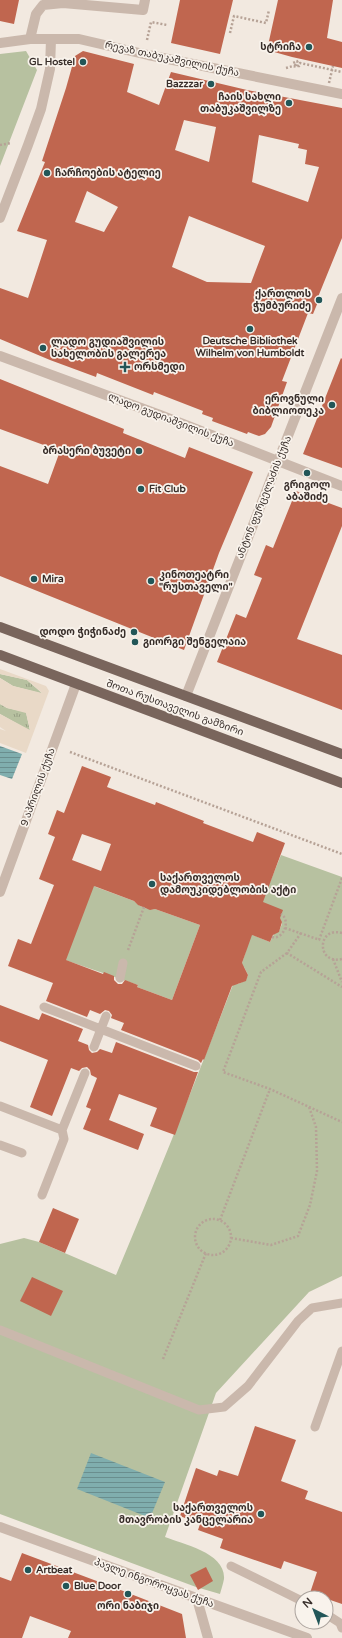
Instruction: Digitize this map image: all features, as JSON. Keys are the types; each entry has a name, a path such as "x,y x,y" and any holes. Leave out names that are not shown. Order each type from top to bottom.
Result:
{"main road":[{"name":"შოთა რუსთაველის გამზირი","path":"0,627 342,754"},
{"name":"შოთა რუსთაველის გამზირი","path":"0,655 342,783"}],"street":[{"path":"30,39 36,14 43,5 63,3 143,10 145,0"},
{"path":"0,218 41,109 50,69 50,38"},
{"name":"რევაზ თაბუკაშვილის ქუჩა","path":"0,43 30,39 79,39 148,55 342,94"},
{"name":"ანტონ ფურცელაძის ქუჩა","path":"186,696 342,298"},
{"name":"ლადო გუდიაშვილის ქუჩა","path":"0,356 160,415 342,486"},
{"name":"9 აპრილის ქუჩა","path":"0,892 76,684"},
{"name":"პავლე ინგოროყვას ქუჩა","path":"0,1527 307,1638"},
{"path":"197,1599 208,1638"}],"lane":[{"path":"120,978 123,963"},
{"path":"44,1007 196,1066"},
{"path":"94,1047 106,1016"},
{"path":"42,1195 64,1139 62,1130 85,1073"},
{"path":"0,1106 62,1130"},
{"path":"0,1145 22,1153"},
{"path":"0,1330 199,1410 224,1407 248,1386 298,1321 312,1308 342,1303"},
{"path":"315,1427 342,1351"},
{"path":"231,1566 294,1597"},
{"path":"334,1620 340,1624 342,1628"}],"path":[{"path":"230,33 234,16 266,23 269,10"},
{"path":"147,40 151,22 167,25"},
{"path":"293,66 296,67 298,66 299,65 297,61 293,63 296,66 299,66 300,63 342,72"},
{"path":"329,82 333,66"},
{"path":"0,145 11,143"},
{"path":"70,752 342,854"},
{"path":"319,940 342,878"},
{"path":"123,963 144,907"},
{"path":"272,937 277,938 280,936 285,928 286,920 281,914"},
{"path":"285,928 323,942"},
{"path":"301,933 287,953 261,972 223,1072 309,1106 342,1122"},
{"path":"342,933 332,933 328,935 322,946 325,954 333,959 342,959"},
{"path":"287,953 342,987"},
{"path":"333,959 342,982"},
{"path":"220,1220 270,1090"},
{"path":"231,1238 271,1245 298,1236 310,1205 317,1171 316,1127 309,1106"},
{"path":"208,1220 220,1220 229,1227 231,1238 230,1244 223,1252 217,1254 206,1253 197,1244 196,1238 199,1227 208,1220"},
{"path":"163,1359 206,1253"}],"green space":[{"path":"26,51 37,70 0,166 0,54"},
{"path":"0,674 27,680 43,694 13,686 0,678"},
{"path":"0,704 7,708 26,712 30,731 0,714"},
{"path":"281,855 342,877 342,1276 309,1292 216,1393 165,1537 202,1551 218,1562 223,1570 224,1579 220,1594 196,1587 0,1514 0,1244 24,1238 39,1242 116,1275 234,982 238,984 246,980 248,975 244,967 241,966 250,934 270,942 274,934 279,931 282,924 281,920 262,902"},
{"path":"93,884 96,887 134,901 144,908 155,909 200,925 172,1000 137,987 138,985 65,960"}],"shaded area":[{"path":"0,669 46,686 49,691 26,753 0,743 0,729 6,731 0,727 0,714 30,730 26,713 7,708 0,704 0,678 13,686 42,693 27,680 0,674"}],"water":[{"path":"0,746 22,754 12,779 0,775"},
{"path":"91,1453 165,1482 150,1518 77,1489"}],"building":[{"path":"0,0 19,0 14,24 0,21"},
{"path":"180,0 233,0 220,54 171,43"},
{"path":"278,0 333,0 327,38 342,42 342,68 267,50"},
{"path":"83,51 134,64 127,92 159,105 171,72 247,90 342,108 342,238 318,297 320,297 313,314 308,313 282,381 287,382 271,427 265,434 259,436 248,432 247,434 212,421 213,418 202,414 203,411 154,392 153,395 97,373 96,377 0,339 0,288 28,298 47,240 17,231 45,162 42,161 75,56","holes":["184,120 216,127 209,162 175,150","259,135 299,144 298,148 307,150 305,164 319,167 308,202 252,182","87,191 118,207 104,232 75,222","189,216 265,246 251,283 207,282 172,267"]},
{"name":"ეროვნული ბიბლიოთეკა","path":"341,358 342,359 342,468 303,454"},
{"path":"0,379 124,429 123,433 185,458 189,447 253,472 219,553 184,650 0,576 0,466 48,484 60,451 0,429"},
{"path":"296,491 342,508 342,526 297,639 342,655 342,710 217,662 236,614 246,618 262,578 254,575 266,545 273,548"},
{"path":"82,766 111,777 107,787 155,805 156,802 204,821 203,823 253,842 257,832 285,843 263,902 283,910 280,918 282,922 279,932 273,935 270,942 252,935 242,963 248,975 246,981 232,986 204,1060 203,1059 201,1063 198,1060 121,1030 124,1023 111,1018 112,1015 109,1011 105,1010 100,1014 90,1010 87,1017 46,1001 53,983 8,966 18,939 31,944 54,885 39,879 55,837 48,834 57,810 64,813","holes":["82,834 111,844 101,871 72,860","94,886 134,901 138,905 150,910 155,909 200,925 172,1000 137,987 138,985 125,980 122,984 118,984 114,980 114,976 104,972 103,974 66,960"]},
{"path":"0,1005 39,1020 42,1013 83,1029 78,1041 88,1045 89,1050 92,1053 97,1052 100,1049 112,1053 116,1042 194,1072 198,1072 175,1135 150,1126 157,1108 119,1094 109,1120 144,1134 138,1150 83,1129 91,1109 86,1107 97,1078 91,1075 90,1070 87,1067 82,1068 79,1071 71,1068 52,1116 30,1107 48,1060 0,1041"},
{"path":"53,1208 79,1219 65,1253 39,1242"},
{"path":"32,1277 63,1291 51,1316 20,1301"},
{"name":"საქართველოს მთავრობის კანცელარია","path":"255,1426 296,1440 281,1481 308,1491 305,1499 342,1512 342,1604 334,1601 334,1590 311,1590 317,1572 284,1561 281,1569 220,1548 223,1539 198,1530 200,1524 180,1516 196,1468 217,1476 219,1470 238,1476"},
{"path":"22,1553 182,1614 186,1638 68,1638 71,1631 30,1616 22,1638 0,1638 0,1577 11,1581"},
{"path":"206,1567 213,1581 198,1590 190,1575"}],"place":[{"name":"სტრიჩა","path":"309,47"},
{"name":"GL Hostel","path":"83,62"},
{"name":"Bazzzar","path":"211,84"},
{"name":"ჩაის სახლი თაბუკაშვილზე","path":"289,103"},
{"name":"ჩარჩოების ატელიე","path":"47,173"},
{"name":"ქართლოს ჭუმბურიძე","path":"319,300"},
{"name":"Deutsche Bibliothek Wilhelm von Humboldt","path":"250,329"},
{"name":"ლადო გუდიაშვილის სახელობის გალერეა","path":"43,348"},
{"name":"ორსმედი","path":"125,367"},
{"name":"ეროვნული ბიბლიოთეკა","path":"332,405"},
{"name":"ბრასერი ბუვეტი","path":"139,451"},
{"name":"გრიგოლ აბაშიძე","path":"307,473"},
{"name":"Fit Club","path":"141,489"},
{"name":"Mira","path":"34,579"},
{"name":"კინოთეატრი \"რუსთაველი\"","path":"151,581"},
{"name":"დოდო ჭიჭინაძე","path":"134,632"},
{"name":"გიორგი შენგელაია","path":"135,642"},
{"name":"საქართველოს დამოუკიდებლობის აქტი","path":"152,884"},
{"name":"საქართველოს მთავრობის კანცელარია","path":"261,1514"},
{"name":"Artbeat","path":"28,1570"},
{"name":"Blue Door","path":"66,1586"},
{"name":"ორი ნაბიჯი","path":"128,1594"}]}
